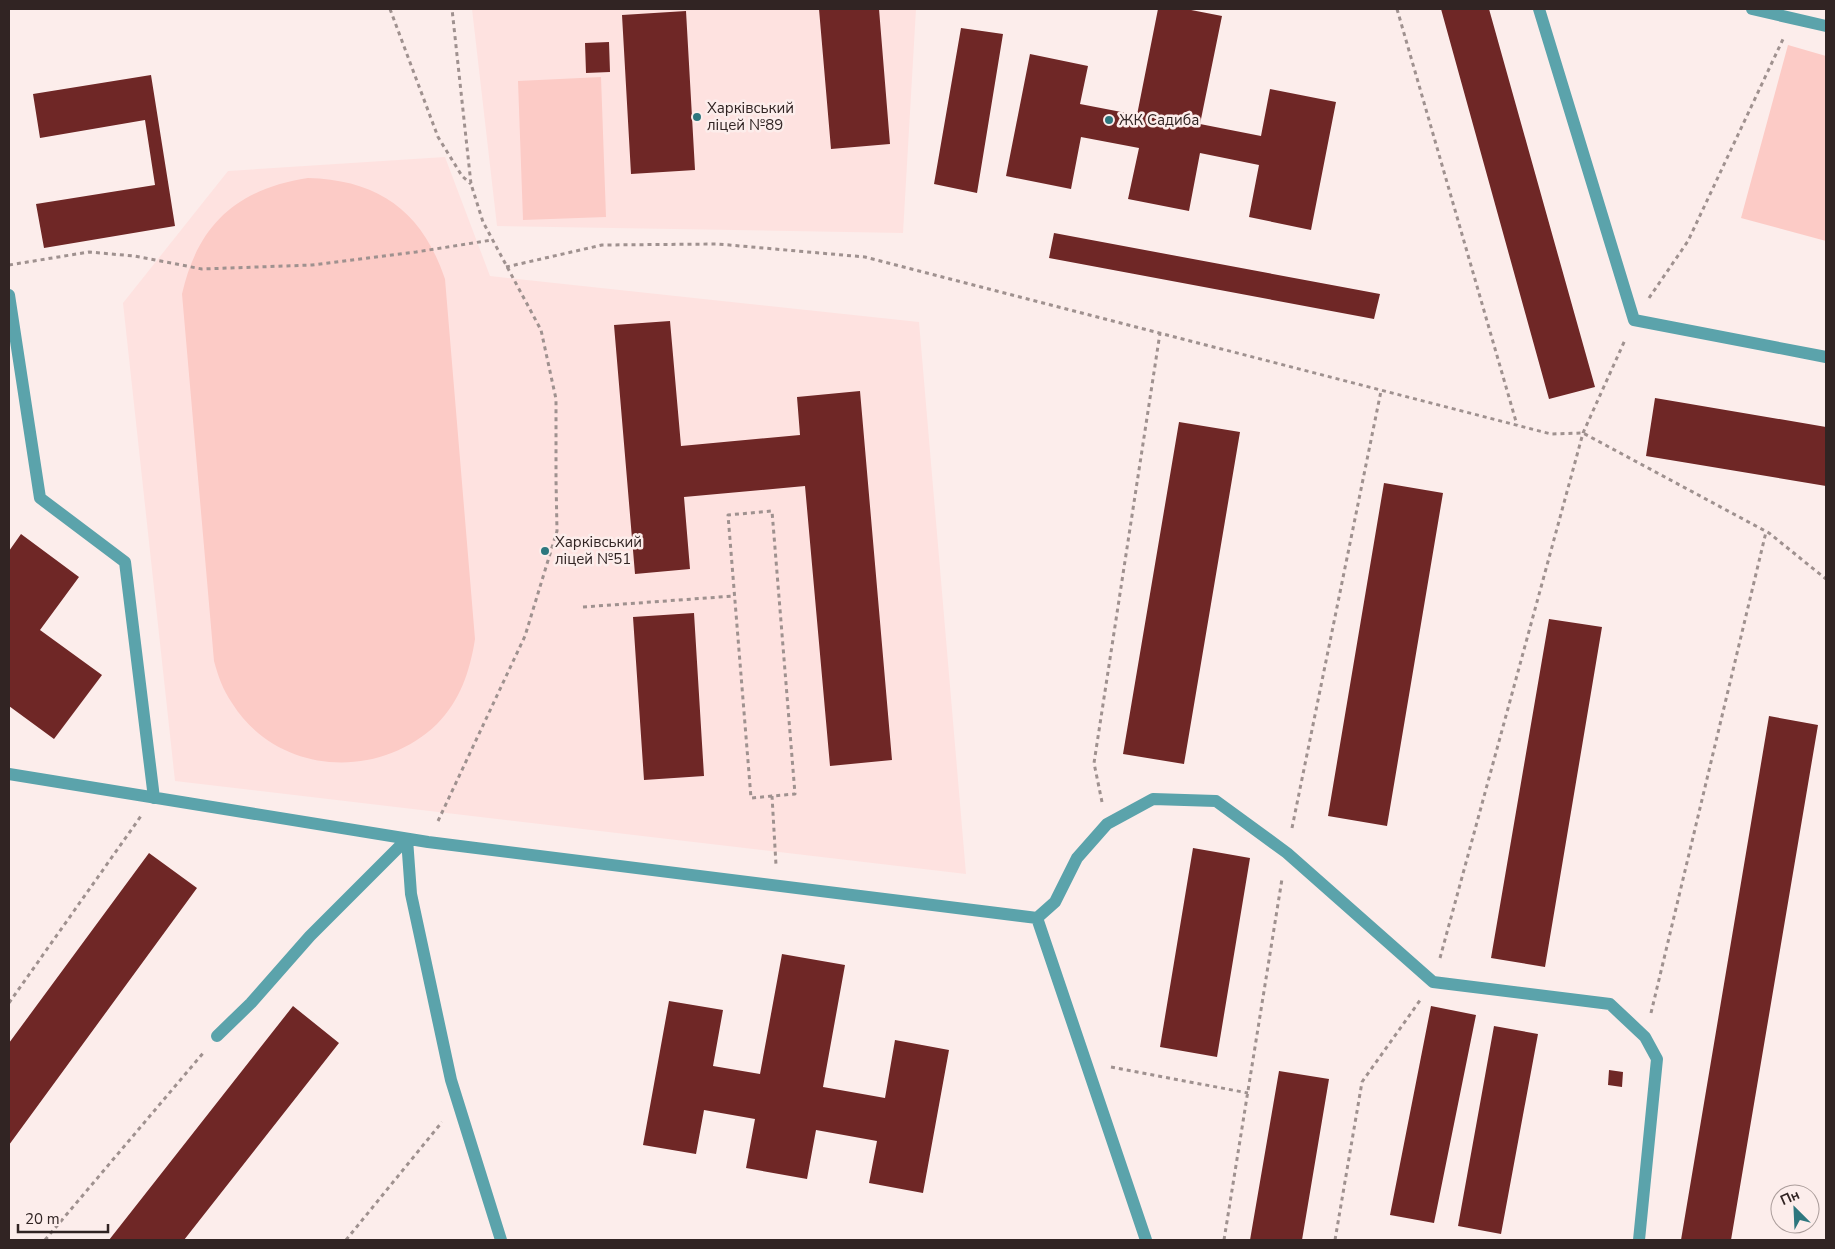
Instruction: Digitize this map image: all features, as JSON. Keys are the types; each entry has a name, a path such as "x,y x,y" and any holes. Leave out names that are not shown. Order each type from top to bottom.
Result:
{"lane":[{"path":"1539,9 1634,320 1826,357"},
{"path":"1752,9 1826,26"},
{"path":"9,295 12,332 40,498 125,562 154,798"},
{"path":"9,774 428,842 1037,918 1055,902 1077,858 1107,824 1153,800 1216,801 1286,853 1433,982 1610,1004 1645,1037 1657,1060 1639,1240"},
{"path":"217,1036 251,1003 310,936 407,838"},
{"path":"407,838 411,894 457,1104 501,1240"},
{"path":"1037,918 1146,1240"}],"path":[{"path":"390,9 438,137 462,176 471,184"},
{"path":"428,842 525,636 558,531 556,399 541,330 483,222 471,184 452,9"},
{"path":"1397,9 1518,426"},
{"path":"1335,1240 1362,1082 1433,982 1583,433 1634,320 1688,241 1793,18"},
{"path":"9,265 88,252 134,256 202,269 312,265 492,240"},
{"path":"506,267 602,245 718,244 865,257 1518,426 1551,434 1583,433 1766,532 1826,579"},
{"path":"1107,824 1094,763 1160,333"},
{"path":"1224,1240 1286,853 1381,391"},
{"path":"772,511 795,794 772,796 751,798 728,515 772,511"},
{"path":"1645,1037 1766,532"},
{"path":"582,607 734,596"},
{"path":"772,796 777,885"},
{"path":"9,1003 154,798"},
{"path":"45,1240 217,1036"},
{"path":"1110,1067 1248,1093"},
{"path":"346,1240 457,1104"}],"shaded area":[{"name":"Харківський ліцей №89","path":"472,9 916,9 903,233 497,226"},
{"path":"1788,45 1826,56 1826,241 1741,218"},
{"path":"601,77 606,217 523,220 518,81"},
{"name":"Харківський ліцей №51","path":"445,157 490,276 919,322 966,874 175,781 123,303 228,171"},
{"path":"308,178 333,180 356,185 376,193 394,204 410,218 424,235 445,279 475,639 473,651 463,685 452,706 437,724 413,742 386,755 358,761 329,762 301,756 275,745 251,727 232,703 219,677 214,661 182,294 189,269 198,248 210,229 224,214 241,201 261,191 283,183"}],"building":[{"path":"819,9 879,9 890,144 831,149"},
{"name":"ЖК Садиба","path":"1158,9 1186,9 1222,16 1200,124 1261,136 1270,89 1336,102 1311,230 1249,217 1259,165 1200,153 1189,211 1128,199 1139,148 1081,137 1071,189 1006,176 1030,54 1088,66 1080,104 1137,115"},
{"path":"1441,9 1489,9 1595,387 1549,399"},
{"path":"686,11 695,170 631,174 622,15"},
{"path":"961,28 1003,34 977,193 934,184"},
{"path":"609,42 610,72 586,73 585,43"},
{"path":"151,75 175,226 44,248 36,204 155,185 145,120 40,138 33,94"},
{"path":"1054,233 1380,294 1374,319 1049,258"},
{"path":"670,321 681,446 800,435 797,397 860,391 892,760 830,766 805,486 684,497 690,569 635,574 614,325"},
{"path":"1655,398 1826,427 1826,486 1646,456"},
{"path":"1179,422 1240,432 1184,764 1123,754"},
{"path":"1384,483 1443,493 1387,826 1328,816"},
{"path":"21,534 79,577 40,630 102,675 54,739 9,706 9,551"},
{"path":"694,613 704,776 644,780 633,617"},
{"path":"1549,619 1602,627 1545,967 1491,958"},
{"path":"1769,716 1818,725 1731,1240 1681,1240"},
{"path":"1193,848 1250,858 1217,1057 1160,1047"},
{"path":"149,853 197,888 9,1145 9,1043"},
{"path":"782,954 845,965 823,1087 885,1098 895,1040 949,1050 923,1193 869,1183 877,1141 816,1130 807,1179 746,1168 755,1119 704,1110 696,1154 643,1145 669,1001 723,1010 713,1066 760,1074"},
{"path":"293,1006 339,1043 184,1240 109,1240"},
{"path":"1431,1006 1476,1015 1434,1223 1390,1215"},
{"path":"1494,1026 1538,1034 1501,1234 1458,1226"},
{"path":"1609,1070 1623,1072 1622,1087 1608,1085"},
{"path":"1279,1071 1329,1079 1302,1240 1250,1240"}],"place":[{"name":"Харківський ліцей №89","path":"697,117"},
{"name":"ЖК Садиба","path":"1109,120"},
{"name":"Харківський ліцей №51","path":"545,551"}]}
